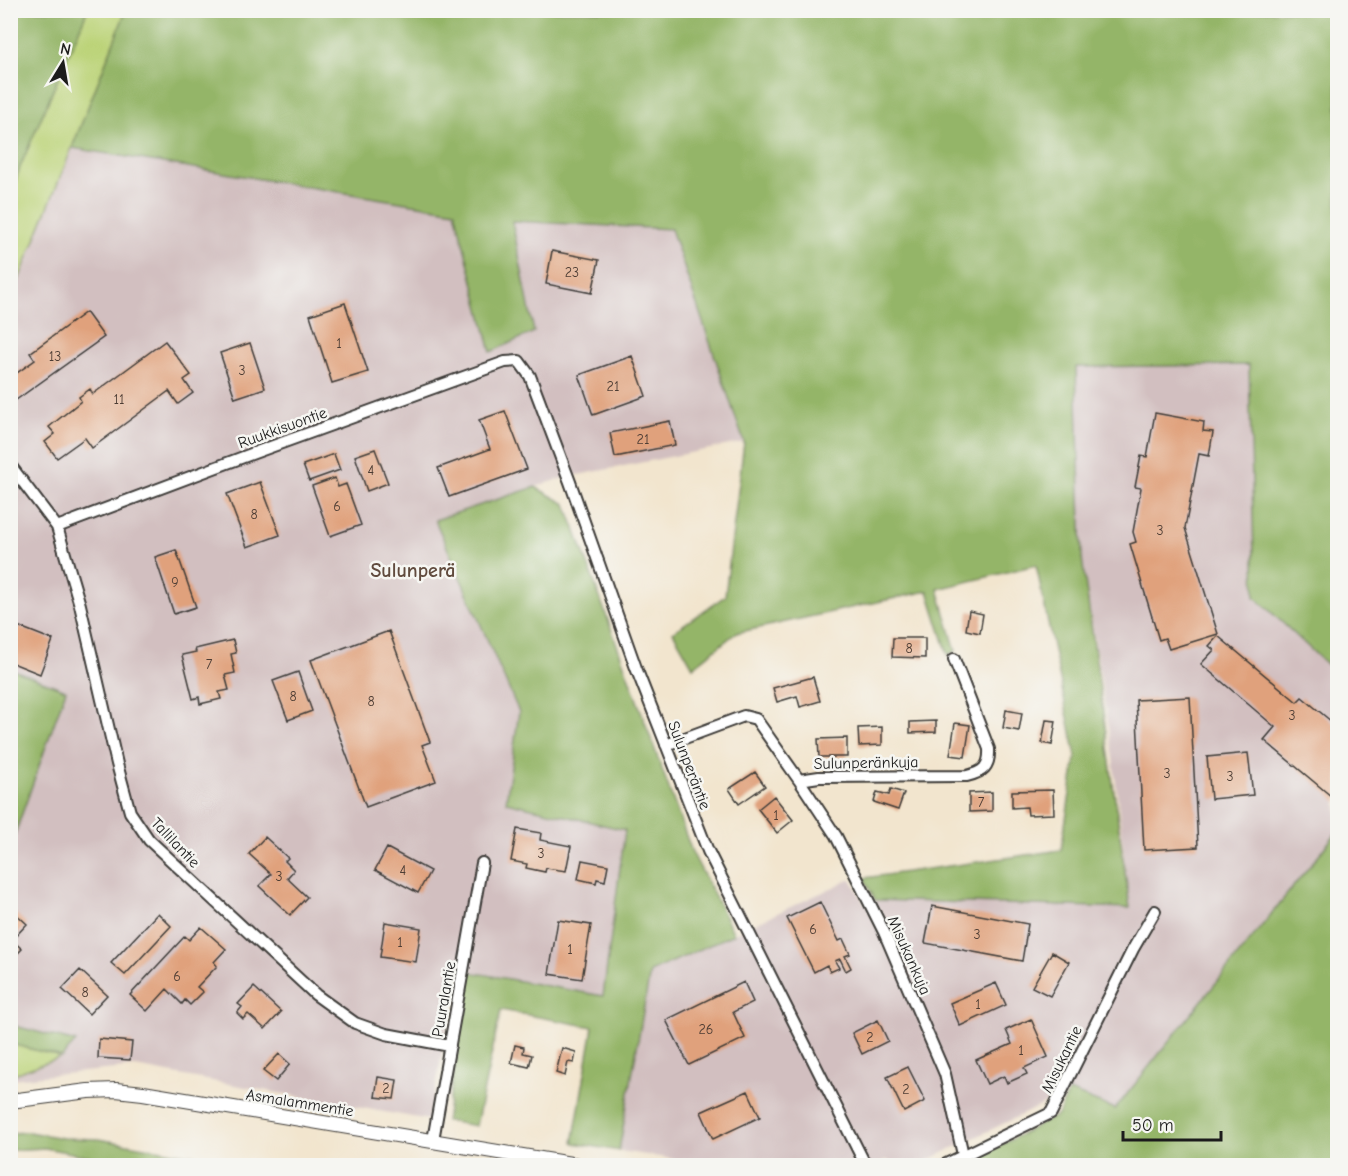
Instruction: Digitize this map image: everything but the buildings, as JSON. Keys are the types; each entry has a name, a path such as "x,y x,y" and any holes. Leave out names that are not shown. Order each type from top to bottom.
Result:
{"street":[{"name":"Ruukkisuontie","path":"57,527 494,365 519,361"},
{"name":"Sulunperäntie","path":"519,361 530,376 636,668 708,851 866,1166"},
{"name":"Tallilantie","path":"10,465 57,527 80,605 130,812 149,840 315,995 355,1023 386,1034 450,1046"},
{"name":"Sulunperänkuja","path":"666,745 744,716 756,718 799,780 819,777 967,776 979,773 987,765 990,757 989,749 954,659"},
{"name":"Misukankuja","path":"799,780 837,836 884,932 945,1074 963,1155"},
{"name":"Puuralantie","path":"433,1140 483,863"},
{"name":"Misukantie","path":"942,1166 1051,1113 1133,949 1155,911"},
{"name":"Asmalammentie","path":"10,1101 88,1091 116,1090 583,1166"}],"shaded area":[{"path":"72,148 455,211 534,332 511,221 671,229 745,442 563,478 436,520 519,712 506,802 625,830 603,996 459,970 429,1120 135,1067 11,1079 11,1075 62,1057 76,1043 11,1025 10,845 66,690 11,669 11,299"},
{"path":"1249,365 1256,597 1337,674 1337,832 1115,1109 1069,1092 918,1165 896,1165 887,1160 875,1166 715,1165 619,1151 650,972 851,879 864,903 875,900 1130,907 1113,758 1082,558 1076,367"}],"green space":[{"path":"11,10 87,11 20,167 11,195"},
{"path":"87,11 126,11 11,299 11,195 20,167"},
{"path":"126,11 1337,11 1337,674 1255,597 1249,365 1076,367 1082,558 1130,908 875,900 864,878 1061,850 1076,756 1036,565 938,589 956,651 948,655 928,591 736,633 693,667 673,632 725,596 744,442 671,229 512,221 534,332 491,352 455,211 72,148"},
{"path":"535,487 566,504 692,852 734,934 650,972 619,1151 573,1143 593,1027 501,1010 476,1126 446,1121 470,972 603,996 625,830 506,802 519,712 435,520"},
{"path":"10,669 66,690 11,845"},
{"path":"1337,832 1337,1165 973,1166 972,1160 1058,1115 1069,1091 1115,1109"},
{"path":"11,1025 76,1042 62,1057 11,1044"},
{"path":"11,1044 62,1057 11,1075"},
{"path":"29,1132 63,1138 98,1139 250,1165 134,1165 45,1148 11,1150 11,1133"}],"district":[{"name":"Sulunperä","path":"413,570"}]}
